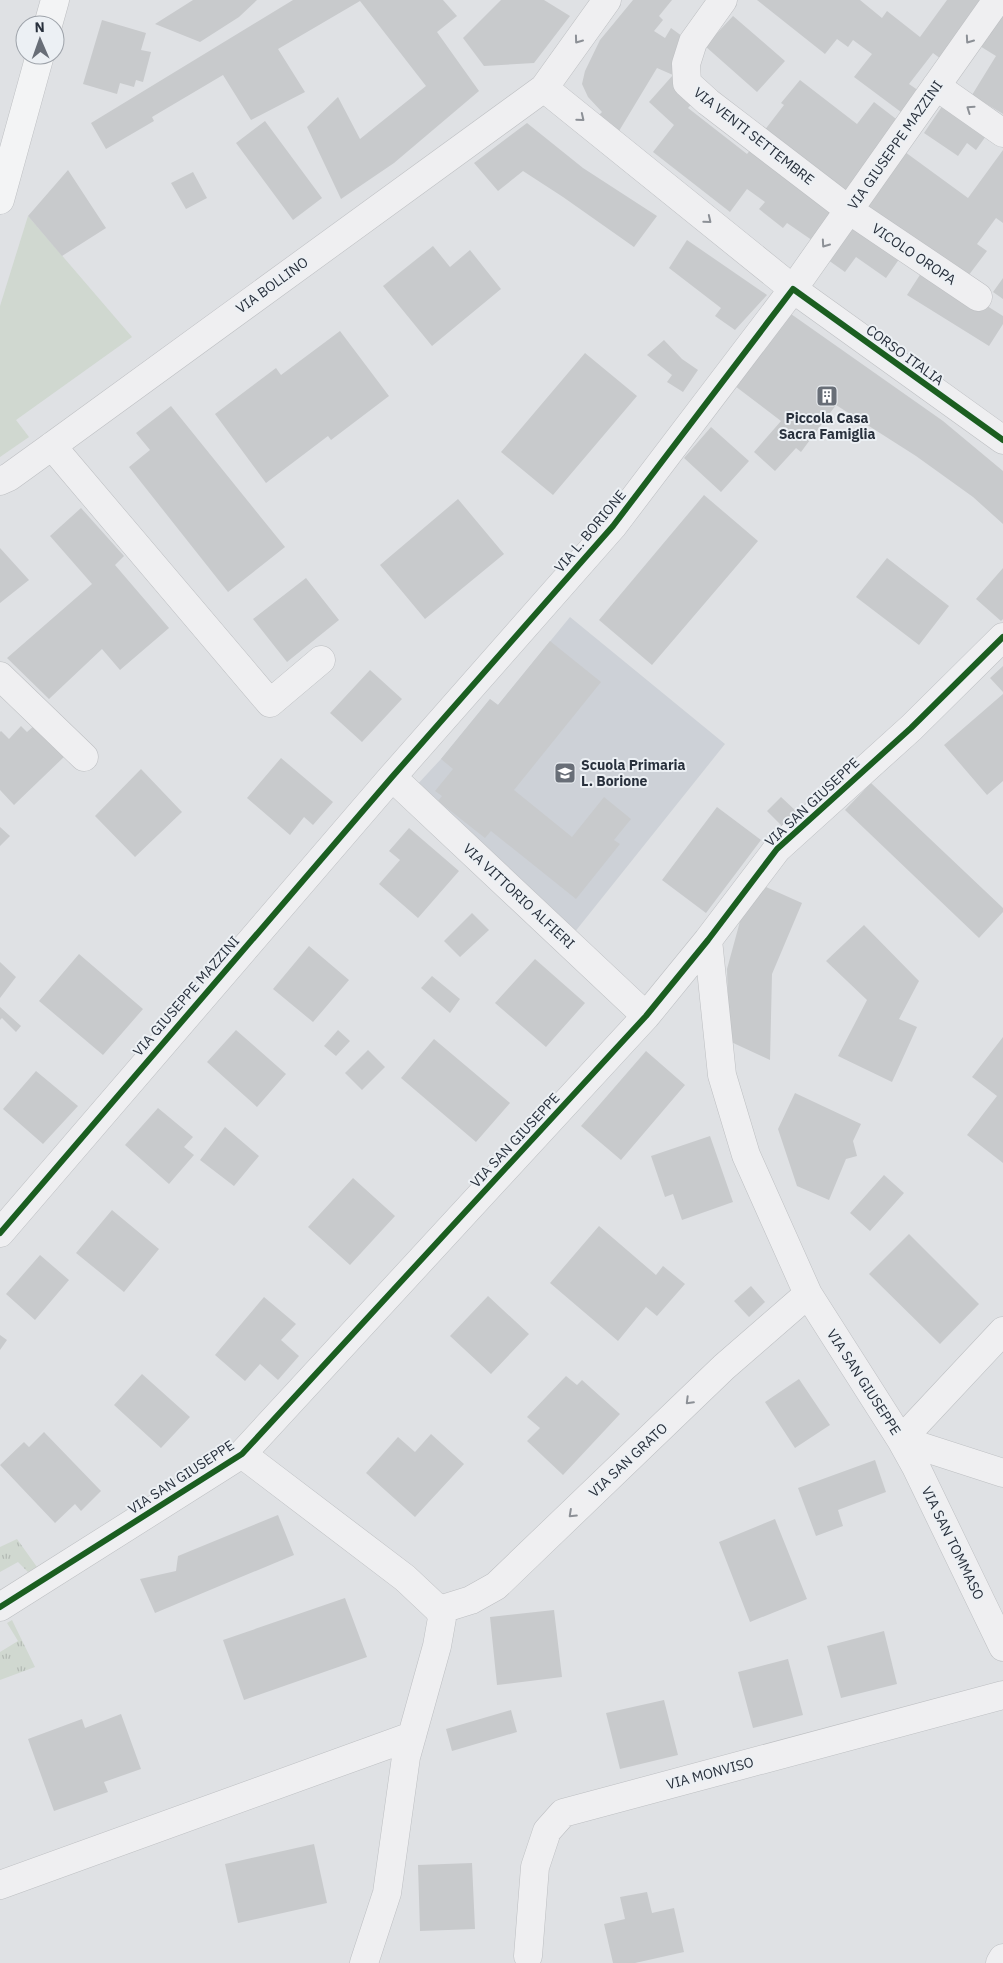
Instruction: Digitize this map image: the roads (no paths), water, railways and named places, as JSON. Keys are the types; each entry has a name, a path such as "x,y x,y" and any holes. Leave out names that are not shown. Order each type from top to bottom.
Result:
{"main road":[{"path":"51,15 55,0"},
{"path":"0,200 37,65"}],"street":[{"path":"544,88 607,0"},
{"name":"VIA VENTI SETTEMBRE","path":"723,0 693,42 686,64 687,83 708,102 849,210"},
{"name":"VIA GIUSEPPE MAZZINI","path":"793,289 997,0"},
{"path":"936,86 1003,133"},
{"name":"CORSO ITALIA","path":"544,88 793,289 1003,440"},
{"name":"VIA BOLLINO","path":"0,481 9,477 52,446 544,88"},
{"name":"VICOLO OROPA","path":"849,210 978,297"},
{"name":"VIA L. BORIONE","path":"392,777 613,526 793,289"},
{"path":"52,446 270,703 321,660"},
{"name":"VIA SAN GIUSEPPE","path":"0,1607 242,1454 646,1016 708,940 777,849 911,728 1003,637"},
{"path":"0,676 84,757"},
{"name":"VIA GIUSEPPE MAZZINI","path":"0,1233 392,777"},
{"name":"VIA VITTORIO ALFIERI","path":"392,777 646,1016"},
{"name":"VIA SAN GIUSEPPE","path":"708,940 722,1075 746,1155 808,1294 901,1440 1003,1473"},
{"name":"VIA SAN GRATO","path":"439,1610 471,1600 496,1586 724,1367 808,1294"},
{"path":"901,1440 1003,1331"},
{"name":"VIA SAN TOMMASO","path":"901,1440 916,1467 1003,1647"},
{"path":"242,1454 405,1578 439,1610 442,1618 442,1627 406,1757 387,1893 364,1963"},
{"name":"VIA MONVISO","path":"528,1956 535,1867 547,1831 563,1813 1003,1695"},
{"path":"0,1885 412,1736"},
{"path":"1000,1963 1003,1958"}],"place":[{"name":"Piccola Casa Sacra Famiglia","path":"827,396"},
{"name":"Scuola Primaria L. Borione","path":"565,773"}]}
